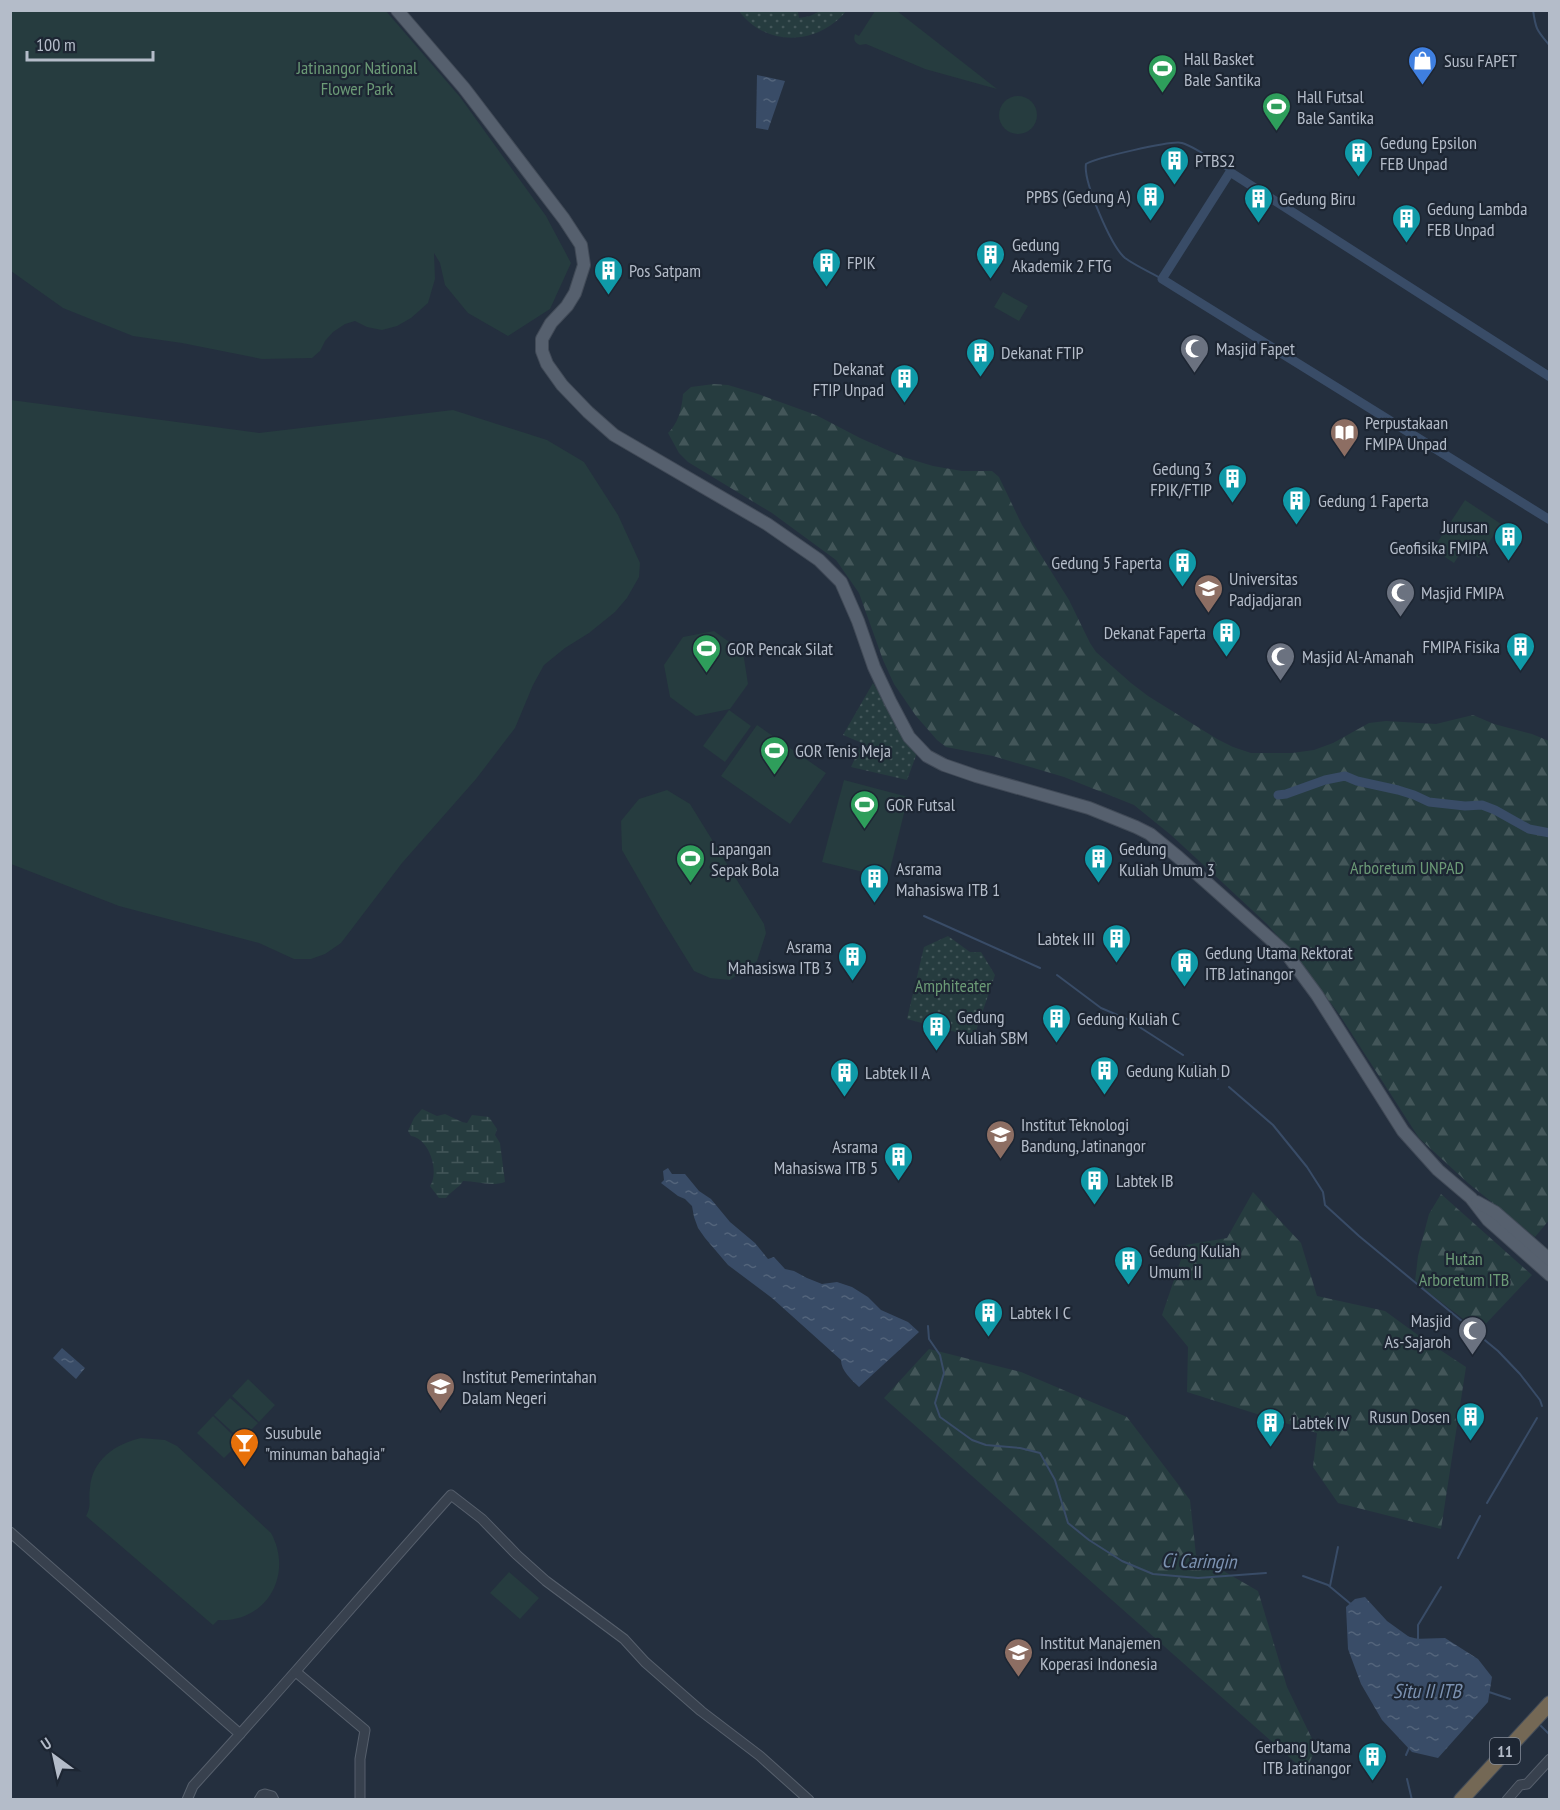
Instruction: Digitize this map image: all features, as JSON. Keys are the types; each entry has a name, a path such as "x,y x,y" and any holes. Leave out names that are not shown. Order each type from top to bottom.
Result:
{"highway":[{"name":"11","path":"1461,1800 1550,1703"}],"main road":[{"path":"397,10 464,88 564,219 581,246 584,265 575,293 567,306 551,323 543,339 542,351 547,364 562,385 614,435 767,524 819,560 841,582 874,667 890,701 909,737 927,756 944,765 1089,808 1149,834 1178,857 1286,953 1317,995 1402,1131 1438,1170 1471,1198 1495,1212 1550,1260"},
{"path":"1471,1198 1488,1220 1550,1275"}],"street":[{"path":"187,1800 193,1786 451,1495 482,1519 546,1581 624,1639 645,1662 685,1697 759,1756 809,1800"},
{"path":"10,1532 240,1734"},
{"path":"296,1672 365,1730 360,1759 360,1800"},
{"path":"1507,1800 1520,1785 1527,1784 1550,1760"},
{"path":"260,1800 265,1794 272,1796 274,1800"}],"green space":[{"name":"Jatinangor National Flower Park","path":"11,10 386,11 460,97 546,216 571,263 550,309 508,336 468,313 445,285 440,263 434,253 435,279 428,303 411,318 397,326 382,330 367,327 355,321 345,324 333,332 320,351 312,358 262,359 133,336 63,308 11,271"},
{"path":"739,11 798,12 799,18 820,11 846,11 822,31 792,38 763,31 750,23"},
{"path":"875,11 897,11 997,89 925,69 866,44 860,45 854,40 855,34 859,36"},
{"path":"1018,96 1032,101 1037,115 1032,129 1018,134 1004,129 999,115 1004,101"},
{"path":"1003,292 1028,306 1019,321 994,307"},
{"name":"Arboretum UNPAD","path":"728,385 758,394 816,415 903,457 933,466 962,471 992,471 999,477 1022,525 1069,600 1096,652 1148,696 1233,747 1251,753 1292,753 1314,750 1333,743 1369,723 1386,721 1436,724 1473,715 1549,741 1550,1219 1535,1237 1468,1183 1419,1138 1339,1014 1291,951 1267,924 1171,835 1134,805 1064,777 993,756 946,747 937,740 916,716 894,684 859,593 836,560 772,513 688,462 679,453 668,433 679,415 683,394 691,387"},
{"path":"11,400 259,433 453,410 547,440 584,462 618,515 640,563 639,577 627,598 615,612 544,665 515,728 476,779 402,863 341,943 325,954 311,959 294,959 259,943 119,906 11,864"},
{"path":"1465,500 1501,524 1479,558 1464,548 1454,563 1433,549"},
{"name":"GOR Pencak Silat","path":"714,631 743,652 748,684 730,709 696,716 670,697 664,665 683,637"},
{"path":"873,683 893,716 903,739 917,753 907,780 851,767 862,743 843,735"},
{"path":"729,710 751,726 725,762 703,746"},
{"name":"GOR Tenis Meja","path":"757,725 826,773 790,824 721,776"},
{"name":"GOR Futsal","path":"844,780 908,797 888,878 822,862"},
{"name":"Lapangan Sepak Bola","path":"667,790 690,804 764,924 766,933 757,961 730,980 710,978 694,971 622,850 621,821 639,799"},
{"name":"Amphiteater","path":"948,936 970,952 981,952 995,975 974,1037 907,1019 924,947"},
{"path":"422,1109 437,1116 445,1114 467,1123 472,1115 489,1117 497,1129 495,1135 500,1143 505,1182 489,1184 463,1181 446,1198 439,1198 430,1186 434,1173 428,1149 408,1131 414,1118"},
{"path":"1253,1192 1301,1243 1317,1296 1385,1311 1466,1367 1441,1529 1338,1503 1313,1467 1317,1433 1187,1392 1188,1347 1162,1315 1186,1245 1227,1238"},
{"name":"Hutan Arboretum ITB","path":"1441,1194 1532,1275 1479,1331 1415,1282 1418,1256 1429,1214"},
{"path":"929,1349 1021,1372 1127,1417 1190,1500 1196,1555 1258,1591 1287,1687 1316,1747 1306,1772 884,1398"},
{"path":"248,1379 275,1405 259,1422 232,1396"},
{"path":"230,1398 258,1423 241,1440 214,1415"},
{"path":"213,1416 240,1442 224,1458 197,1433"},
{"path":"141,1438 165,1440 177,1446 271,1533 277,1549 279,1565 277,1580 262,1605 250,1614 235,1619 218,1620 213,1625 86,1516 92,1478 100,1461 122,1444"},
{"path":"509,1572 539,1598 520,1619 490,1593"}],"water":[{"path":"757,75 785,81 768,130 756,128"},
{"path":"668,1168 672,1174 685,1174 699,1191 711,1199 730,1222 755,1243 768,1259 774,1257 785,1269 822,1284 837,1282 852,1287 868,1297 881,1310 908,1322 919,1332 859,1387 845,1372 841,1360 772,1298 728,1265 698,1228 692,1206 661,1183 664,1180 663,1171"},
{"path":"62,1348 85,1368 76,1379 53,1358"},
{"name":"Situ II ITB","path":"1365,1597 1387,1621 1412,1639 1445,1638 1478,1659 1492,1677 1488,1702 1438,1758 1412,1752 1382,1720 1361,1684 1348,1649 1346,1607 1355,1599"}],"waterway":[{"path":"1533,10 1538,30 1550,46"},
{"path":"1162,279 1129,261 1119,251 1093,198 1086,164 1134,150 1182,143 1201,152 1230,172"},
{"path":"1550,377 1230,172 1162,279 1550,520"},
{"path":"1278,795 1345,776 1398,790 1429,802 1465,806 1482,805 1529,829 1550,833"},
{"path":"924,916 1040,968"},
{"path":"1057,975 1101,1008 1127,1019 1183,1055"},
{"path":"1194,1063 1218,1079"},
{"path":"1229,1087 1273,1125 1307,1167 1323,1192 1325,1205 1498,1351 1520,1374 1542,1406"},
{"name":"Ci Caringin","path":"928,1326 929,1339 940,1355 944,1373 935,1403 940,1417 972,1440 986,1445 1020,1448 1040,1453 1055,1480 1068,1523 1089,1540 1122,1561 1153,1574 1198,1578 1266,1573"},
{"path":"1487,1503 1537,1418"},
{"path":"1458,1558 1480,1516"},
{"path":"1330,1586 1338,1547"},
{"name":"Ci Caringin","path":"1303,1576 1328,1585 1352,1605"},
{"path":"1418,1639 1418,1625 1441,1587"},
{"name":"Ci Caringin","path":"1406,1637 1418,1640"},
{"name":"Ci Caringin","path":"1486,1691 1510,1699"},
{"name":"Ci Caringin","path":"1541,1726 1550,1735"},
{"path":"1406,1755 1409,1748"},
{"path":"1407,1779 1412,1800"}],"place":[{"name":"Susu FAPET","path":"1423,86"},
{"name":"Hall Basket Bale Santika","path":"1163,94"},
{"name":"Hall Futsal Bale Santika","path":"1276,132"},
{"name":"Gedung Epsilon FEB Unpad","path":"1359,178"},
{"name":"PTBS2","path":"1174,186"},
{"name":"PPBS (Gedung A)","path":"1151,222"},
{"name":"Gedung Biru","path":"1258,224"},
{"name":"Gedung Lambda FEB Unpad","path":"1406,244"},
{"name":"Gedung Akademik 2 FTG","path":"991,280"},
{"name":"FPIK","path":"826,288"},
{"name":"Pos Satpam","path":"608,296"},
{"name":"Masjid Fapet","path":"1195,374"},
{"name":"Dekanat FTIP","path":"980,378"},
{"name":"Dekanat FTIP Unpad","path":"905,404"},
{"name":"Perpustakaan FMIPA Unpad","path":"1344,458"},
{"name":"Gedung 3 FPIK/FTIP","path":"1233,504"},
{"name":"Gedung 1 Faperta","path":"1297,526"},
{"name":"Jurusan Geofisika FMIPA","path":"1509,562"},
{"name":"Gedung 5 Faperta","path":"1183,588"},
{"name":"Universitas Padjadjaran","path":"1208,614"},
{"name":"Masjid FMIPA","path":"1400,618"},
{"name":"Dekanat Faperta","path":"1227,658"},
{"name":"FMIPA Fisika","path":"1521,672"},
{"name":"GOR Pencak Silat","path":"706,674"},
{"name":"Masjid Al-Amanah","path":"1281,682"},
{"name":"GOR Tenis Meja","path":"774,776"},
{"name":"GOR Futsal","path":"865,830"},
{"name":"Lapangan Sepak Bola","path":"690,884"},
{"name":"Gedung Kuliah Umum 3","path":"1098,884"},
{"name":"Asrama Mahasiswa ITB 1","path":"875,904"},
{"name":"Labtek III","path":"1116,964"},
{"name":"Asrama Mahasiswa ITB 3","path":"853,982"},
{"name":"Gedung Utama Rektorat ITB Jatinangor","path":"1184,988"},
{"name":"Gedung Kuliah C","path":"1056,1044"},
{"name":"Gedung Kuliah SBM","path":"936,1052"},
{"name":"Gedung Kuliah D","path":"1105,1096"},
{"name":"Labtek II A","path":"844,1098"},
{"name":"Institut Teknologi Bandung, Jatinangor","path":"1000,1160"},
{"name":"Asrama Mahasiswa ITB 5","path":"899,1182"},
{"name":"Labtek IB","path":"1095,1206"},
{"name":"Gedung Kuliah Umum II","path":"1128,1286"},
{"name":"Labtek I C","path":"989,1338"},
{"name":"Masjid As-Sajaroh","path":"1472,1356"},
{"name":"Institut Pemerintahan Dalam Negeri","path":"441,1412"},
{"name":"Rusun Dosen","path":"1471,1442"},
{"name":"Labtek IV","path":"1271,1448"},
{"name":"Susubule \"minuman bahagia\"","path":"244,1468"},
{"name":"Institut Manajemen Koperasi Indonesia","path":"1019,1678"},
{"name":"Gerbang Utama ITB Jatinangor","path":"1372,1782"}]}
